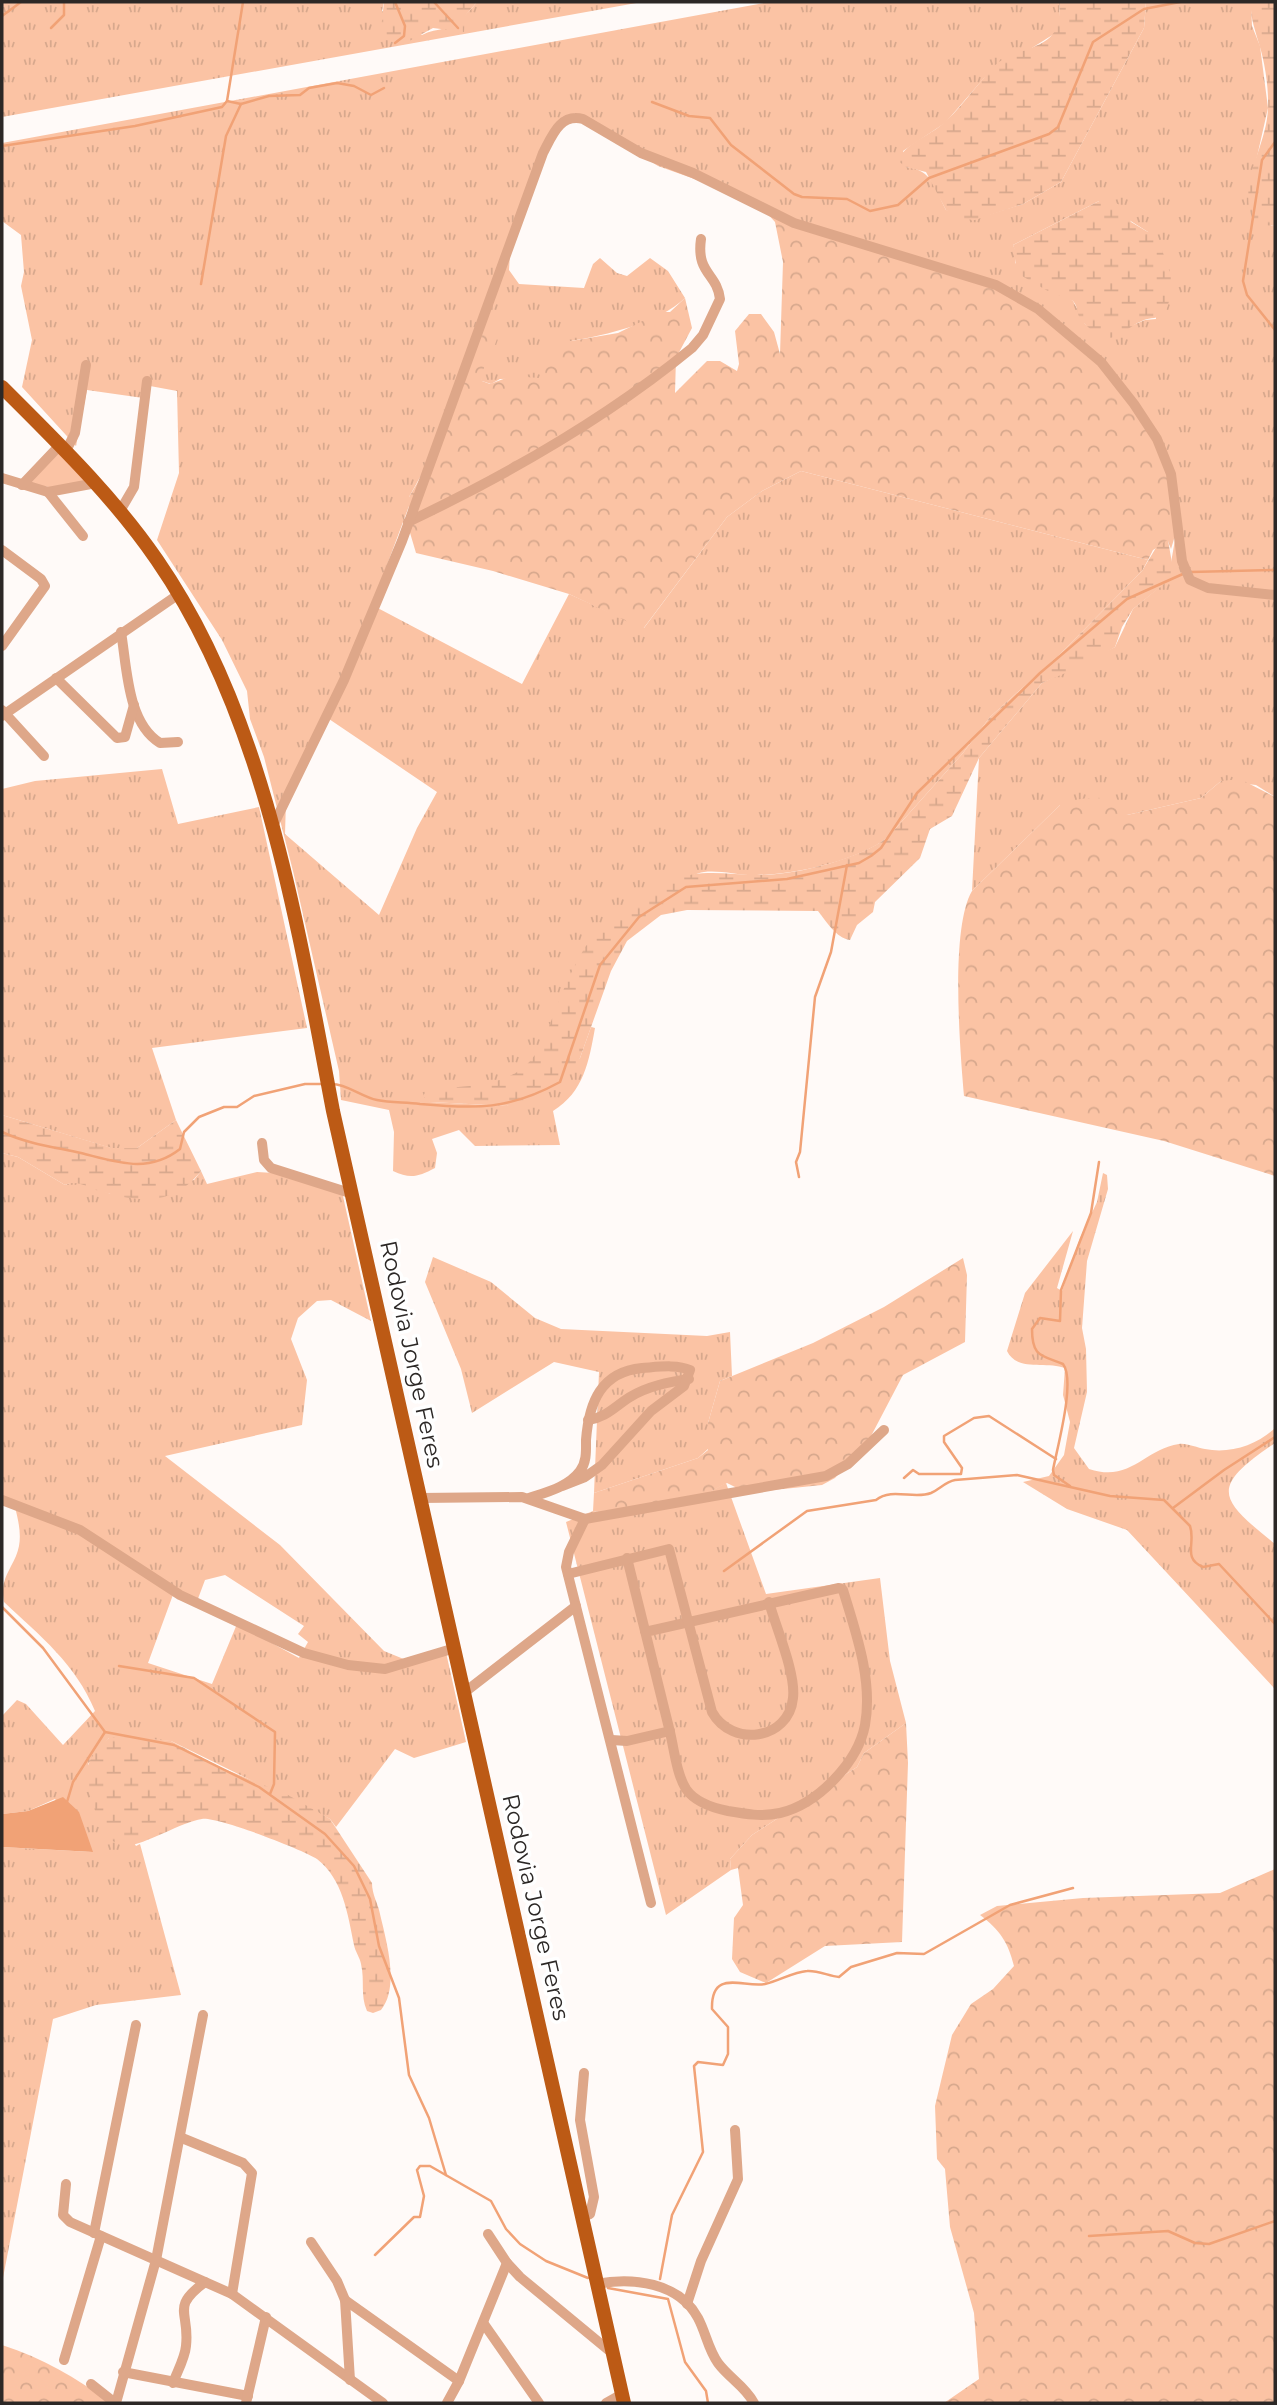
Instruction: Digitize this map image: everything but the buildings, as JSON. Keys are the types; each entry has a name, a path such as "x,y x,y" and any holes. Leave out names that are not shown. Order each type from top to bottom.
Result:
{"main road":[{"name":"Rodovia Jorge Feres","path":"2,387 63,448 120,511 179,594 210,653 237,716 272,828 623,2398"}],"street":[{"path":"272,828 344,680 408,522 543,153 558,125 577,117 641,153 693,173 783,218 996,285 1038,309 1101,362 1135,404 1157,439 1171,474 1182,561 1190,580 1209,587 1275,595"},
{"path":"408,522 469,492 607,410 692,348 704,335 720,299 719,292 700,262 701,239"},
{"path":"22,485 63,448 75,433 86,365"},
{"path":"120,511 134,487 147,381"},
{"path":"2,478 48,492 96,483"},
{"path":"48,492 83,536"},
{"path":"2,550 41,579 45,586 2,646"},
{"path":"44,756 4,713 179,594"},
{"path":"121,632 134,705 149,736 160,743 178,742"},
{"path":"56,678 119,738 125,737 134,705"},
{"path":"262,1143 264,1160 271,1168 353,1194"},
{"path":"528,1498 562,1486 586,1477 602,1465 642,1419 689,1379 690,1370 684,1367 634,1369 616,1374 599,1391 587,1420 583,1466 562,1486"},
{"path":"587,1420 608,1415 629,1397 649,1388 689,1379"},
{"path":"420,1498 511,1495 528,1498 585,1519 826,1476 848,1464 884,1430"},
{"path":"2,1500 80,1530 180,1595 304,1653 358,1667 385,1668 455,1648"},
{"path":"585,1519 567,1557 568,1574 651,1903"},
{"path":"568,1574 668,1549 690,1621 712,1712 719,1725 737,1734 759,1735 784,1720 793,1700 792,1682 769,1602"},
{"path":"627,1559 645,1632 682,1779 693,1796 723,1810 746,1814 783,1812 801,1804 826,1786 847,1764 865,1727 867,1688 843,1590 831,1588 645,1632"},
{"path":"464,1692 576,1606"},
{"path":"612,1740 634,1740 670,1731"},
{"path":"90,2384 116,2403 156,2260 203,2015"},
{"path":"64,2360 97,2234 136,2025"},
{"path":"582,2217 590,2214 594,2197 580,2120 584,2073"},
{"path":"687,2304 701,2261 738,2179 735,2130"},
{"path":"181,2138 243,2163 252,2173 232,2294"},
{"path":"66,2184 62,2208 65,2219 232,2294 383,2403"},
{"path":"488,2234 507,2263 612,2353"},
{"path":"311,2242 337,2281 345,2300 350,2380"},
{"path":"447,2403 484,2323 490,2298 507,2263"},
{"path":"596,2284 623,2280 647,2283 675,2294 698,2318 707,2345 718,2364 745,2389 754,2403"},
{"path":"173,2383 186,2346 183,2309 187,2295 205,2282"},
{"path":"345,2300 459,2381"},
{"path":"123,2372 247,2400 266,2317"},
{"path":"484,2323 539,2403"},
{"path":"606,2403 623,2398"}],"green space":[{"path":"2,2 384,2 382,11 422,35 454,24 477,2 642,2 2,117"},
{"path":"384,2 477,2 465,16 464,32 433,28 402,45 386,39 381,29"},
{"path":"769,2 1059,2 1060,24 1054,34 984,78 945,123 903,151 906,167 928,176 946,210 988,215 1023,204 1061,182 1144,28 1146,2 1251,2 1252,26 1260,46 1268,108 1256,161 1271,226 1275,226 1275,797 1256,785 1221,781 1201,798 1127,815 1060,805 972,891 979,758 1042,683 1115,647 1133,609 1168,580 1177,528 820,234 700,181 658,166 575,113 554,137 511,238 509,270 519,284 584,288 593,264 600,258 617,273 627,276 650,258 668,271 685,298 647,321 571,341 541,378 500,379 491,384 482,381 481,368 498,337 409,497 409,506 372,605 522,684 569,594 644,628 727,517 762,491 801,471 1148,560 1142,571 1059,655 990,717 963,753 888,837 861,853 807,869 757,875 704,872 690,876 642,902 577,966 539,1053 531,1064 500,1083 464,1088 428,1088 430,1102 507,1106 580,1058 591,1027 595,1028 587,1064 578,1085 572,1095 553,1111 560,1145 475,1146 459,1130 432,1139 437,1153 435,1168 414,1176 393,1171 394,1132 389,1110 341,1100 339,1071 293,871 264,757 250,719 247,691 222,640 157,540 179,473 177,391 150,386 143,398 87,390 76,446 22,387 32,340 21,286 24,272 21,235 2,221 2,143","holes":["1099,201 1148,232 1156,319 1145,320 1105,337 1085,324 1073,301 1015,263 1017,254 1013,245","329,719 437,792 417,828 379,915 285,834 286,801"]},
{"path":"1059,2 1146,2 1144,28 1061,182 1023,204 975,220 963,219 946,210 926,172 906,167 897,160 914,143 947,120 997,64 1044,42 1051,36 1059,17"},
{"path":"1251,2 1275,2 1275,226 1255,224 1248,195 1268,109 1265,67 1252,18"},
{"path":"1105,198 1122,206 1131,222 1148,232 1162,250 1174,284 1165,315 1144,320 1114,337 1107,338 1092,331 1082,321 1073,301 1046,290 1017,273 1013,245"},
{"path":"764,210 1007,290 1111,372 1156,445 1170,480 1177,529 1171,549 1168,541 1153,550 1148,560 801,471 762,491 727,517 643,629 569,594 493,571 416,553 408,526 409,497 428,465 469,356 489,324 498,330 482,374 482,381 490,384 511,376 540,378 545,353 571,341 618,333 661,312 670,312 685,298 692,328 676,358 675,393 707,361 720,361 737,371 739,364 735,331 749,314 761,314 774,332 780,354 783,262 775,222"},
{"path":"60,450 91,482 56,488 27,484"},
{"path":"1168,540 1173,569 1169,580 1133,609 1122,627 1115,647 1089,663 1042,683 979,758 952,816 930,829 920,858 875,902 873,912 857,925 850,940 836,933 818,911 687,910 661,915 627,941 611,971 580,1058 566,1077 534,1097 507,1106 430,1102 423,1096 428,1088 471,1086 502,1079 522,1069 536,1053 546,1034 584,949 611,924 673,881 703,873 789,873 844,859 888,837 963,753 990,717 1059,655 1142,571 1157,546"},
{"path":"162,769 178,824 259,807 307,1028 152,1048 176,1120 137,1148 111,1148 2,1115 2,789 35,781"},
{"path":"1240,779 1275,797 1275,1176 1164,1141 964,1096 959,1021 959,960 965,909 972,891 1060,805 1067,802 1096,798 1119,800 1127,815 1201,798 1221,781"},
{"path":"2,1115 112,1148 137,1148 176,1120 201,1171 178,1191 153,1199 125,1197 77,1183 65,1185 18,1157 2,1153"},
{"path":"2,1153 18,1157 65,1185 75,1181 111,1194 194,1180 201,1171 207,1184 257,1172 274,1173 342,1192 371,1321 331,1300 317,1301 298,1318 291,1339 307,1380 302,1425 165,1456 280,1545 384,1651 411,1662 445,1648 466,1742 414,1758 395,1749 336,1827 330,1819 171,1741 109,1738 88,1764 136,1846 140,1844 181,1995 96,2005 53,2019 2,2283 2,1847 92,1852 55,1799 28,1811 2,1814 2,1716 17,1700 26,1704 63,1745 95,1711 78,1679 67,1665 44,1639 4,1602 4,1583 16,1556 20,1538 15,1507 2,1504","holes":["225,1575 304,1626 298,1634 308,1642 299,1658 237,1624 212,1684 148,1663 174,1592 196,1604 205,1580"]},
{"path":"1103,1173 1107,1175 1108,1189 1087,1261 1082,1328 1086,1349 1087,1392 1074,1448 1089,1469 1116,1472 1127,1469 1167,1447 1182,1444 1214,1450 1233,1449 1260,1439 1275,1428 1275,1443 1239,1471 1231,1483 1229,1493 1233,1504 1242,1515 1275,1544 1275,1689 1127,1530 1067,1509 1023,1482 1049,1476 1064,1455 1070,1422 1063,1395 1065,1368 1018,1362 1007,1351 1025,1293 1073,1231 1057,1288 1062,1291 1080,1238 1097,1202"},
{"path":"433,1257 491,1282 535,1318 561,1329 707,1336 730,1332 732,1376 720,1381 708,1423 708,1449 698,1458 594,1493 599,1372 554,1362 472,1413 461,1369 425,1282"},
{"path":"963,1258 967,1275 965,1342 903,1375 870,1438 835,1478 822,1485 745,1492 727,1483 683,1506 610,1514 593,1511 594,1493 698,1458 708,1450 708,1423 720,1381 813,1343 884,1307"},
{"path":"726,1483 766,1594 880,1578 890,1661 906,1723 864,1753 857,1767 752,1835 730,1859 731,1870 666,1915 566,1522 593,1511 610,1514 683,1506"},
{"path":"906,1723 908,1763 902,1942 825,1946 766,1983 740,1972 732,1959 734,1918 743,1905 738,1868 731,1870 730,1859 752,1835 857,1767 864,1753"},
{"path":"135,1737 171,1741 222,1768 288,1795 330,1819 372,1883 391,1976 387,2000 381,2010 373,2013 367,2011 361,1964 343,1898 333,1877 317,1859 260,1834 210,1819 193,1821 130,1845 118,1844 107,1836 98,1820 92,1799 88,1778 89,1763 109,1738"},
{"path":"1275,1869 1275,2403 944,2403 979,2379 974,2313 950,2227 945,2169 937,2159 935,2106 952,2035 971,2004 993,1989 1014,1966 1002,1937 980,1915 997,1906 1083,1898 1220,1893"},
{"path":"2,2345 59,2369 111,2403 2,2403"}],"shaded area":[{"path":"63,1797 79,1812 93,1852 2,1847 2,1814 28,1811"}],"waterway":[{"path":"2,16 21,2"},
{"path":"51,28 64,15 64,2"},
{"path":"2,146 135,126 222,107 227,101 243,2"},
{"path":"395,2 405,26 404,36 395,43"},
{"path":"434,2 458,28"},
{"path":"652,102 689,116 710,118 731,145 794,194 802,197 847,199 870,211 898,205 929,178 1049,134 1058,127 1093,42 1144,9 1180,2"},
{"path":"227,101 241,104 269,96 300,95 309,88 337,83 354,86 371,95 384,88"},
{"path":"201,284 226,136 241,104"},
{"path":"1275,142 1262,160 1243,281 1247,295 1275,330"},
{"path":"1191,572 1275,570"},
{"path":"332,1084 382,1101 475,1107 508,1103 560,1082 600,965 639,917 686,887 787,879 859,863 871,856 881,848 917,793 1040,673 1127,599 1185,573"},
{"path":"799,1177 796,1162 800,1152 815,997 831,952 847,865"},
{"path":"2,1132 31,1142 107,1160 144,1164 168,1157 180,1149 184,1132 199,1117 224,1107 237,1107 254,1096 305,1084 322,1084"},
{"path":"1070,1486 1054,1475 1053,1470 1067,1399 1066,1373 1063,1364 1039,1354 1032,1338 1032,1329 1040,1318 1060,1321 1061,1290 1091,1213 1099,1162"},
{"path":"904,1478 913,1470 919,1474 961,1474 962,1468 944,1442 944,1436 974,1418 989,1416 1056,1459"},
{"path":"1173,1508 1275,1437"},
{"path":"724,1571 807,1511 876,1500 889,1494 924,1495 955,1480 1017,1475 1110,1496 1164,1500 1190,1526 1193,1559 1203,1567 1219,1564 1275,1624"},
{"path":"2,1607 43,1648 105,1732 174,1745 259,1787 325,1834 354,1866 370,1899 379,1946 399,1998 409,2075 429,2118 446,2175"},
{"path":"119,1666 194,1678 275,1732 274,1784 270,1794"},
{"path":"67,1802 73,1782 105,1732"},
{"path":"660,2279 672,2215 703,2152 694,2066 698,2062 723,2065 728,2054 728,2027 712,2009 717,1988 730,1983 765,1984 807,1971 839,1977 851,1967 897,1953 924,1954 1010,1905 1073,1888"},
{"path":"375,2255 414,2217 420,2217 424,2196 417,2170 420,2166 430,2166 491,2201 506,2229 520,2244 546,2261 588,2278"},
{"path":"1089,2236 1168,2231 1195,2243 1209,2244 1275,2221"},
{"path":"608,2288 668,2299 685,2362 706,2391 708,2403"}]}
